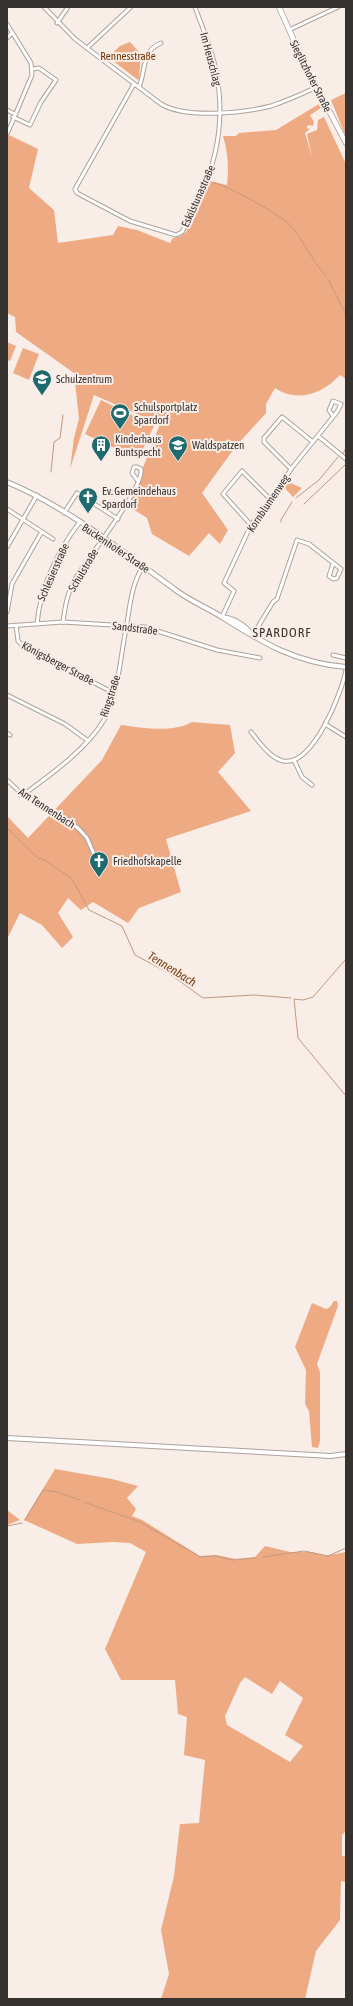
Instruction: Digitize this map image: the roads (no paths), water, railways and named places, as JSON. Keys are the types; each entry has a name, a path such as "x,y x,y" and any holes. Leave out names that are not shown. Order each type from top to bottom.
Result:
{"main road":[{"name":"Sieglitzhofer Straße","path":"279,7 288,30 346,143"}],"street":[{"path":"44,7 57,23 87,48 161,104 170,108 190,112 221,112 271,105 317,87"},
{"path":"57,23 68,7"},
{"path":"87,48 132,7"},
{"name":"Im Heuschlag","path":"195,7 216,72 221,112"},
{"path":"288,30 330,9 338,7"},
{"path":"7,24 33,68 32,75 8,132"},
{"path":"7,38 12,33"},
{"path":"139,87 145,57 156,44 161,42"},
{"path":"7,110 14,116 30,125 41,102 56,80 39,68 33,68"},
{"name":"Eskilstunastraße","path":"134,84 76,189 77,193 98,205 139,225 176,235 182,232 205,186 216,156 220,136 221,112"},
{"name":"Kornblumenweg","path":"222,617 234,591 224,583 251,525 291,469 337,412 341,404 333,401 329,410 333,416"},
{"path":"291,469 264,442 264,438 283,415 313,442"},
{"path":"318,436 346,459"},
{"name":"Schulstraße","path":"63,622 66,600 73,582 102,538 118,519 138,481 141,470 138,467 134,467 132,473 138,481"},
{"path":"251,525 223,494 242,471 270,499"},
{"name":"Buckenhofer Straße","path":"7,482 37,495 64,514 79,522 183,595 222,617 233,626 278,650 294,656 321,664 346,668"},
{"path":"64,514 77,493 118,519"},
{"path":"7,547 37,495"},
{"path":"7,509 53,539"},
{"name":"Schlesierstraße","path":"37,624 38,605 45,586 63,546 79,522"},
{"path":"7,612 12,584 41,532"},
{"path":"253,636 273,602 277,598 297,540 309,544 340,569 337,578 333,579 329,576 333,564"},
{"name":"Ringstraße","path":"24,795 62,765 87,740 104,720 114,693 133,585 143,566"},
{"name":"Sandstraße","path":"7,626 63,622 127,625 162,631 217,650 260,658"},
{"name":"Königsberger Straße","path":"16,625 18,641 24,647 114,693"},
{"path":"333,656 346,658"},
{"path":"251,732 275,758 285,761 294,760 304,754 325,724 337,702 346,668"},
{"path":"7,695 65,724 87,740"},
{"path":"325,724 346,737"},
{"path":"294,760 302,776 312,786"},
{"name":"Am Tennenbach","path":"7,780 24,795 67,819 79,829 87,838 96,859"},
{"path":"7,1438 331,1456 346,1454"}],"waterway":[{"path":"213,183 251,200 288,223 326,276"},
{"path":"328,279 346,315"},
{"path":"51,472 54,442 60,438 63,415"},
{"path":"343,454 346,448"},
{"path":"296,498 319,480 338,457"},
{"path":"304,504 346,464"},
{"path":"281,522 292,502"},
{"name":"Tennenbach","path":"7,828 38,858 45,860 72,879 89,910 122,926 135,955 167,972 203,998 254,995 291,998"},
{"path":"346,959 313,997 303,1000 294,999 298,1038 346,1096"},
{"path":"25,1520 43,1490 57,1492 80,1500"},
{"path":"84,1502 140,1522 200,1557 216,1556 232,1560 256,1558"},
{"path":"7,1526 22,1523"},
{"path":"263,1557 304,1551 328,1556 346,1548"}],"place":[{"name":"Schulzentrum","path":"42,396"},
{"name":"Schulsportplatz Spardorf","path":"120,430"},
{"name":"Kinderhaus Buntspecht","path":"101,462"},
{"name":"Waldspatzen","path":"178,462"},
{"name":"Ev. Gemeindehaus Spardorf","path":"88,514"},
{"name":"Friedhofskapelle","path":"99,878"}],"district":[{"name":"SPARDORF","path":"282,632"}],"park label":[{"name":"Rennesstraße","path":"128,56"}]}
